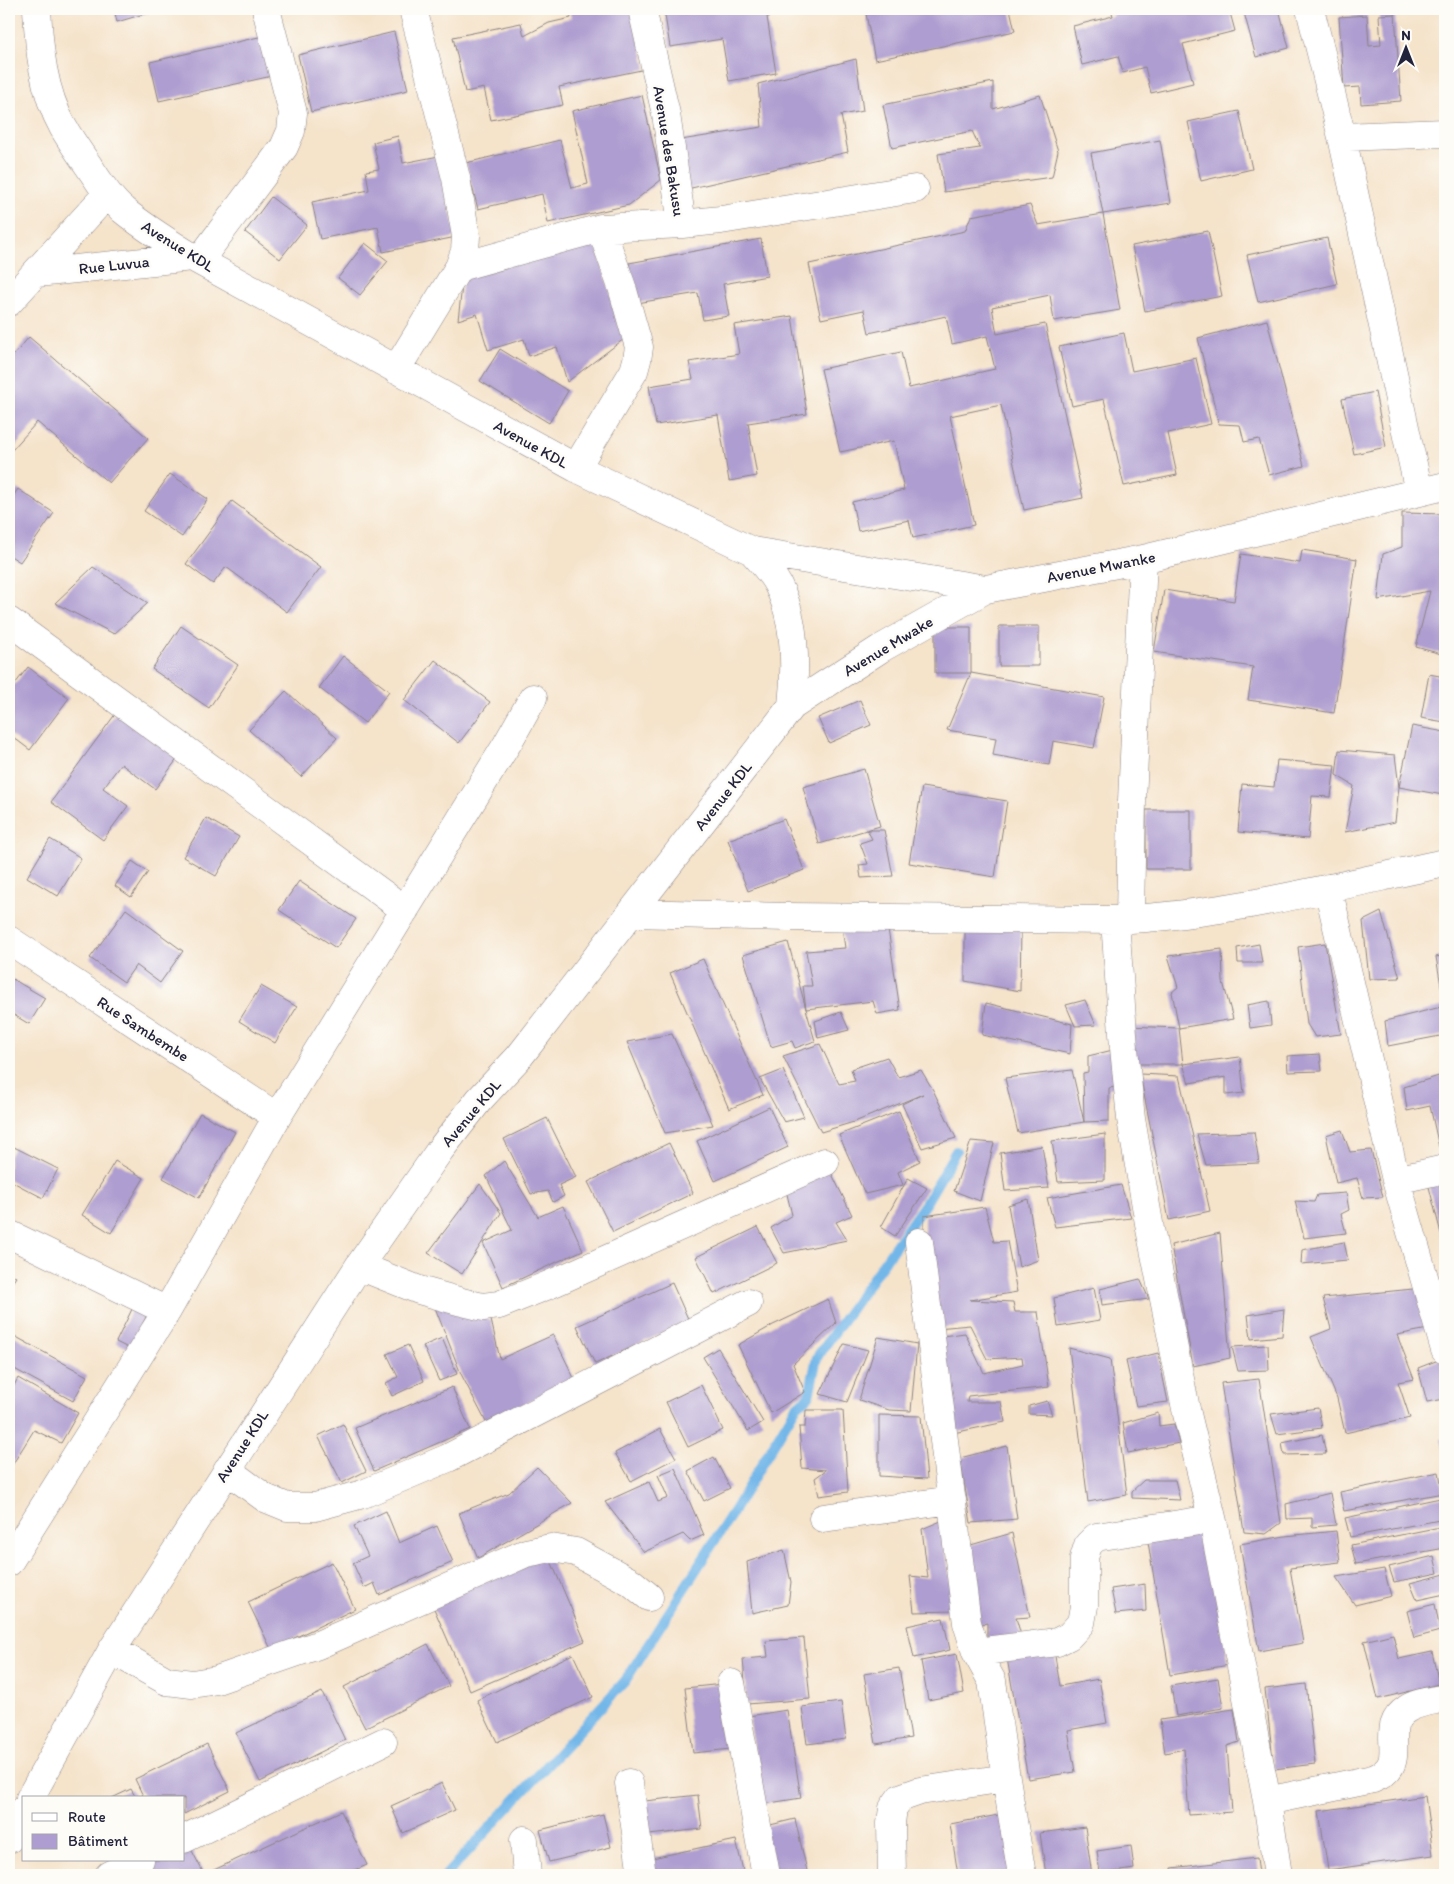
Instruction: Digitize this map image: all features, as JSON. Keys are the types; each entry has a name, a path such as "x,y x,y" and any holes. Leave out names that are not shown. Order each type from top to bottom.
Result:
{"street":[{"name":"Avenue KDL","path":"31,1796 112,1650 359,1266 440,1150 479,1100 519,1057 792,706 794,687 792,641 785,601 766,566 752,552 576,468 396,370 196,259 154,233 122,209 108,194 62,126 53,104 41,59 38,9"},
{"path":"196,259 284,147 291,131 293,113 266,9"},
{"path":"396,370 459,267 465,251 466,236 456,178 413,9"},
{"name":"Avenue des Bakusu","path":"459,267 601,228 682,224 666,114 642,9"},
{"path":"1310,9 1342,136 1419,492"},
{"path":"1342,136 1445,133"},
{"path":"682,224 721,220 915,189"},
{"path":"11,296 37,273 108,194"},
{"path":"576,468 634,371 638,360 639,347 622,287 601,228"},
{"name":"Rue Luvua","path":"37,273 196,259"},
{"name":"Avenue Mwanke","path":"752,552 986,589 1143,559 1445,486"},
{"path":"1143,559 1132,801 1122,919 1124,1048 1131,1118 1166,1312 1187,1414 1212,1519 1267,1802 1278,1875"},
{"name":"Avenue Mwake","path":"792,706 880,649 986,589"},
{"path":"9,621 404,910"},
{"path":"13,1545 166,1311 277,1117 507,744 533,698"},
{"path":"632,913 788,917 1122,919 1165,917 1238,907 1445,863"},
{"path":"1328,888 1396,1180 1445,1350"},
{"name":"Rue Sambembe","path":"9,940 277,1117"},
{"path":"359,1266 419,1290 462,1302 482,1307 499,1304 551,1284 825,1162"},
{"path":"1396,1180 1445,1168"},
{"path":"9,1234 166,1311"},
{"path":"919,1242 967,1623 976,1652 992,1681 1022,1875"},
{"path":"227,1470 265,1498 288,1507 315,1507 363,1494 448,1458 748,1303"},
{"path":"823,1518 952,1500"},
{"path":"976,1652 1056,1642 1069,1636 1080,1623 1084,1606 1084,1558 1088,1545 1096,1537 1212,1519"},
{"path":"112,1650 166,1681 192,1684 217,1680 318,1646 526,1553 551,1548 576,1552 631,1582 649,1597"},
{"path":"731,1683 766,1875"},
{"path":"1267,1802 1382,1776 1390,1769 1393,1763 1393,1728 1400,1714 1409,1708 1445,1698"},
{"path":"185,1839 383,1742"},
{"path":"892,1875 891,1823 893,1808 900,1798 920,1791 1006,1778"},
{"path":"629,1783 642,1875"},
{"path":"9,1839 22,1814"},
{"path":"524,1840 527,1875"},
{"path":"109,1875 136,1862"}],"building":[{"path":"114,9 161,9 117,22"},
{"path":"569,9 633,9 646,69 559,87 563,105 491,120 484,88 465,92 453,37 521,23 524,36 549,23 571,18"},
{"path":"664,9 811,10 767,17 776,73 729,81 722,39 670,47"},
{"path":"891,9 1010,9 1015,31 875,60 866,14"},
{"path":"1111,9 1229,9 1235,31 1183,44 1193,83 1151,93 1145,67 1123,73 1118,56 1082,65 1073,26 1113,16"},
{"path":"1243,9 1279,9 1289,48 1256,57"},
{"path":"1395,14 1401,101 1361,104 1360,87 1344,88 1339,17 1367,15 1369,46 1381,45 1379,15"},
{"path":"394,32 408,90 311,112 298,55"},
{"path":"263,36 272,76 159,101 150,62"},
{"path":"856,59 863,111 841,115 848,152 687,189 681,140 762,127 758,84"},
{"path":"993,82 993,109 1040,95 1058,151 1052,177 944,192 938,154 980,148 972,131 892,148 883,105"},
{"path":"642,95 661,180 629,205 548,223 542,194 478,209 466,163 560,140 572,188 588,184 572,111"},
{"path":"1239,111 1252,169 1201,181 1188,122"},
{"path":"398,136 403,163 439,156 456,237 383,252 378,227 320,239 312,202 369,190 366,171 379,169 373,142"},
{"path":"1160,140 1171,203 1103,214 1091,153"},
{"path":"271,197 307,225 280,259 245,232"},
{"path":"1030,205 1038,225 1103,214 1120,310 1054,321 1050,295 992,307 997,334 1045,324 1083,498 1024,510 1001,405 950,416 974,525 913,538 909,520 858,531 852,502 904,490 894,441 840,452 821,369 901,352 909,388 995,369 987,336 952,344 946,316 869,333 864,310 821,319 809,264 965,231 971,216"},
{"path":"1208,231 1222,296 1145,311 1132,246"},
{"path":"593,233 624,339 567,382 557,347 529,356 524,339 488,350 477,314 458,320 464,269"},
{"path":"1327,238 1337,284 1258,302 1247,255"},
{"path":"761,239 767,276 723,284 729,316 703,320 698,293 637,303 629,263"},
{"path":"365,243 388,261 360,295 338,278"},
{"path":"792,316 807,414 748,423 757,476 729,481 718,415 656,425 649,386 693,379 689,362 739,354 734,325"},
{"path":"1267,320 1304,466 1269,475 1259,439 1244,442 1240,425 1219,424 1198,338"},
{"path":"1124,333 1132,371 1196,358 1211,424 1168,433 1177,475 1124,486 1104,399 1072,406 1059,347"},
{"path":"29,337 148,438 109,483 37,422 12,450 9,447 9,361"},
{"path":"500,349 568,391 549,423 480,381"},
{"path":"1375,392 1386,447 1354,454 1342,399"},
{"path":"170,474 208,499 182,537 144,511"},
{"path":"18,489 54,513 20,562 9,555 9,502"},
{"path":"232,501 321,567 287,612 226,567 213,584 186,564"},
{"path":"1402,513 1445,514 1445,655 1416,647 1430,591 1378,600 1383,554 1402,547"},
{"path":"1302,550 1357,559 1334,713 1248,700 1253,667 1154,652 1164,590 1234,601 1241,554 1300,563"},
{"path":"93,567 148,603 114,634 55,603"},
{"path":"181,626 238,665 209,708 152,669"},
{"path":"999,626 1039,626 1039,666 999,666"},
{"path":"935,627 971,627 971,673 935,673"},
{"path":"343,656 389,691 365,723 319,688"},
{"path":"435,660 490,702 459,743 404,700"},
{"path":"28,667 69,698 30,750 9,734 9,692"},
{"path":"971,673 1104,697 1094,748 1053,741 1049,765 993,755 996,738 947,730"},
{"path":"1429,674 1445,677 1445,722 1421,718"},
{"path":"286,691 337,738 301,777 249,730"},
{"path":"860,700 871,725 829,743 818,718"},
{"path":"119,709 181,754 155,789 121,764 103,788 128,806 103,840 51,802"},
{"path":"1412,726 1445,732 1445,783 1443,795 1399,787"},
{"path":"1339,750 1395,755 1399,787 1395,822 1345,832 1354,786 1336,775"},
{"path":"1277,760 1335,765 1331,797 1312,796 1308,839 1238,832 1242,784 1274,787"},
{"path":"864,769 880,826 819,844 803,787"},
{"path":"922,787 1007,801 995,877 909,863"},
{"path":"1146,810 1191,810 1191,869 1146,869"},
{"path":"206,818 239,837 216,876 183,857"},
{"path":"784,819 804,870 748,891 728,840"},
{"path":"867,830 884,830 893,876 861,878 859,865 868,864 860,843 872,839"},
{"path":"50,839 81,858 58,896 27,877"},
{"path":"132,861 148,872 131,897 115,886"},
{"path":"299,881 356,919 336,948 279,910"},
{"path":"126,909 183,951 160,983 136,965 124,982 90,958"},
{"path":"1381,912 1400,978 1369,979 1363,921"},
{"path":"887,922 900,1010 877,1014 873,1001 806,1009 803,986 812,986 806,951 845,948 842,927"},
{"path":"965,927 1021,930 1020,991 965,981"},
{"path":"788,942 815,1041 795,1048 792,1041 771,1047 743,955"},
{"path":"1325,943 1341,1034 1315,1037 1307,1024 1298,947"},
{"path":"1259,944 1262,963 1238,963 1237,948"},
{"path":"1222,949 1223,982 1233,1019 1179,1028 1172,992 1178,987 1168,956"},
{"path":"1445,955 1445,996 1443,997 1436,957"},
{"path":"703,959 763,1095 729,1109 670,973"},
{"path":"9,977 45,998 29,1024 9,1012"},
{"path":"261,986 297,1007 275,1043 239,1021"},
{"path":"1085,1000 1096,1025 1075,1026 1066,1005"},
{"path":"1269,1001 1271,1025 1250,1028 1247,1005"},
{"path":"986,1003 1072,1024 1070,1054 982,1035"},
{"path":"1445,1006 1445,1035 1388,1046 1385,1021"},
{"path":"841,1012 849,1030 818,1038 815,1021"},
{"path":"1127,1026 1179,1028 1183,1064 1135,1064"},
{"path":"672,1034 713,1125 665,1133 627,1042"},
{"path":"820,1044 839,1084 855,1081 851,1069 887,1057 898,1077 921,1070 933,1090 956,1138 922,1148 902,1104 923,1094 857,1121 821,1132 783,1056"},
{"path":"1117,1049 1122,1086 1109,1088 1109,1121 1084,1122 1083,1073 1088,1072 1088,1056"},
{"path":"1320,1054 1322,1071 1288,1072 1287,1056"},
{"path":"1240,1057 1244,1093 1226,1095 1226,1077 1189,1083 1183,1064"},
{"path":"783,1070 804,1117 784,1122 760,1079"},
{"path":"1072,1070 1084,1122 1018,1133 1005,1078"},
{"path":"1140,1074 1179,1076 1210,1211 1169,1220"},
{"path":"1445,1074 1445,1145 1439,1147 1430,1106 1407,1111 1404,1087"},
{"path":"769,1107 788,1147 715,1181 697,1141"},
{"path":"899,1111 920,1161 898,1172 903,1185 865,1194 839,1135"},
{"path":"200,1113 235,1132 199,1198 163,1178"},
{"path":"547,1118 576,1177 559,1185 564,1196 553,1202 548,1191 531,1194 504,1139"},
{"path":"1342,1130 1350,1152 1371,1150 1383,1197 1363,1198 1357,1178 1336,1183 1326,1135"},
{"path":"1254,1132 1259,1163 1206,1165 1197,1134"},
{"path":"1105,1134 1105,1180 1058,1182 1052,1141"},
{"path":"971,1141 994,1143 980,1201 954,1191"},
{"path":"669,1143 693,1193 613,1232 588,1182"},
{"path":"1042,1146 1049,1188 1005,1191 1000,1153"},
{"path":"14,1147 58,1169 43,1198 9,1180 9,1158"},
{"path":"115,1161 144,1178 111,1233 82,1215"},
{"path":"504,1161 538,1217 563,1206 583,1250 503,1287 483,1243 512,1230 486,1176"},
{"path":"830,1170 852,1215 836,1222 847,1240 784,1253 771,1228 792,1215 785,1186"},
{"path":"908,1178 927,1188 895,1236 881,1227"},
{"path":"1445,1180 1445,1249 1428,1183"},
{"path":"480,1184 501,1213 462,1274 428,1253"},
{"path":"1121,1185 1131,1218 1055,1227 1047,1198"},
{"path":"1346,1193 1349,1210 1341,1214 1346,1233 1304,1238 1295,1201 1314,1202 1317,1195"},
{"path":"1028,1199 1038,1260 1019,1267 1008,1205"},
{"path":"985,1207 994,1242 1007,1241 1017,1292 970,1300 1013,1302 1015,1312 1038,1312 1049,1387 968,1396 967,1402 1001,1402 1005,1422 944,1435 935,1337 965,1333 984,1373 1023,1364 1022,1357 987,1359 970,1325 937,1328 924,1257 924,1216"},
{"path":"758,1227 777,1263 714,1294 696,1257"},
{"path":"1220,1233 1230,1358 1193,1366 1171,1245"},
{"path":"1344,1242 1348,1260 1301,1264 1302,1250"},
{"path":"9,1272 16,1277 9,1287"},
{"path":"1140,1279 1149,1299 1102,1305 1100,1289"},
{"path":"672,1283 689,1321 595,1364 577,1326"},
{"path":"1094,1288 1100,1320 1058,1327 1054,1298"},
{"path":"1423,1288 1428,1329 1397,1335 1414,1379 1398,1382 1410,1418 1345,1433 1337,1398 1311,1337 1331,1329 1323,1298"},
{"path":"828,1299 836,1323 793,1364 805,1392 771,1413 738,1345 773,1325"},
{"path":"135,1303 149,1311 130,1349 116,1342"},
{"path":"434,1305 491,1320 500,1359 553,1335 575,1380 486,1422 461,1374"},
{"path":"1284,1309 1282,1336 1251,1339 1248,1315"},
{"path":"9,1333 87,1376 73,1401 9,1366"},
{"path":"878,1337 917,1344 911,1411 889,1410 859,1400"},
{"path":"442,1338 457,1374 439,1381 423,1346"},
{"path":"844,1344 868,1350 847,1402 820,1394"},
{"path":"408,1345 424,1381 392,1396 386,1383 398,1377 387,1354"},
{"path":"1268,1345 1269,1370 1238,1371 1232,1347"},
{"path":"718,1348 763,1422 748,1431 703,1357"},
{"path":"1069,1348 1110,1359 1127,1495 1088,1502"},
{"path":"1158,1353 1168,1402 1136,1406 1126,1361"},
{"path":"1441,1359 1445,1376 1445,1399 1427,1402 1418,1368"},
{"path":"18,1378 78,1413 61,1443 34,1430 9,1470 9,1395"},
{"path":"1259,1379 1281,1523 1266,1534 1244,1532 1221,1383"},
{"path":"701,1385 723,1430 688,1447 666,1402"},
{"path":"452,1387 470,1429 374,1471 355,1428"},
{"path":"1047,1401 1052,1415 1029,1414 1029,1406"},
{"path":"1318,1408 1322,1428 1277,1434 1271,1414"},
{"path":"806,1410 843,1410 848,1492 819,1496 815,1478 826,1470 802,1468 799,1427 805,1427"},
{"path":"1158,1413 1159,1426 1174,1424 1179,1443 1128,1453 1123,1423"},
{"path":"879,1415 921,1416 927,1479 879,1476"},
{"path":"343,1424 366,1471 342,1483 318,1436"},
{"path":"660,1429 676,1458 631,1481 615,1453"},
{"path":"1322,1435 1326,1454 1284,1455 1282,1443"},
{"path":"1441,1439 1445,1439 1445,1454"},
{"path":"1007,1446 1017,1519 971,1523 960,1458"},
{"path":"714,1457 730,1488 704,1501 688,1471"},
{"path":"537,1467 572,1503 478,1558 459,1513 509,1493"},
{"path":"675,1468 704,1535 690,1541 683,1534 644,1552 605,1502 649,1482 658,1502 668,1498 658,1475"},
{"path":"1439,1472 1443,1493 1344,1511 1340,1492"},
{"path":"1144,1480 1175,1480 1180,1500 1132,1498 1132,1491"},
{"path":"1330,1493 1336,1525 1312,1527 1312,1518 1287,1519 1286,1504"},
{"path":"1445,1497 1445,1519 1350,1537 1345,1518"},
{"path":"386,1511 399,1543 437,1526 453,1562 379,1595 374,1583 364,1588 353,1563 368,1556 354,1526"},
{"path":"941,1521 955,1611 914,1612 910,1576 928,1578 922,1529"},
{"path":"1445,1526 1445,1548 1356,1564 1351,1545"},
{"path":"1336,1531 1340,1562 1290,1568 1303,1643 1259,1651 1240,1544 1285,1536"},
{"path":"1207,1532 1229,1665 1170,1675 1148,1542"},
{"path":"1012,1533 1030,1617 1016,1618 1021,1635 987,1639 987,1623 976,1625 964,1547"},
{"path":"784,1550 791,1582 788,1605 752,1613 747,1562"},
{"path":"548,1554 585,1641 470,1691 432,1604"},
{"path":"1434,1556 1438,1573 1394,1582 1389,1567"},
{"path":"332,1562 355,1609 271,1649 248,1602"},
{"path":"1384,1569 1391,1596 1355,1605 1336,1577"},
{"path":"1445,1574 1445,1594 1417,1600 1410,1583"},
{"path":"1145,1584 1146,1611 1116,1614 1111,1589"},
{"path":"1435,1604 1440,1631 1414,1638 1407,1611"},
{"path":"943,1618 950,1650 914,1658 907,1626"},
{"path":"1445,1630 1445,1650 1440,1631"},
{"path":"1393,1634 1399,1659 1432,1652 1439,1684 1378,1699 1364,1641"},
{"path":"804,1638 810,1699 747,1704 743,1659 768,1657 766,1641"},
{"path":"428,1644 449,1686 365,1728 344,1687"},
{"path":"1054,1650 1060,1686 1099,1679 1107,1723 1068,1730 1075,1772 1028,1779 1007,1658"},
{"path":"573,1654 593,1697 497,1742 477,1700"},
{"path":"957,1654 964,1693 928,1700 921,1661"},
{"path":"899,1668 911,1738 876,1744 864,1674"},
{"path":"1218,1678 1223,1708 1176,1716 1171,1686"},
{"path":"723,1684 731,1749 693,1753 685,1688"},
{"path":"1306,1684 1315,1764 1274,1769 1265,1689"},
{"path":"322,1692 345,1740 260,1782 236,1733"},
{"path":"841,1702 846,1739 807,1744 802,1707"},
{"path":"1234,1709 1239,1742 1227,1746 1232,1812 1189,1815 1184,1749 1165,1753 1160,1720"},
{"path":"787,1710 801,1798 763,1804 749,1716"},
{"path":"207,1744 230,1791 185,1814 185,1796 143,1796 135,1779"},
{"path":"442,1783 455,1810 403,1833 391,1806"},
{"path":"131,1789 135,1796 116,1796"},
{"path":"698,1795 702,1829 649,1835 645,1801"},
{"path":"1425,1796 1433,1855 1328,1870 1319,1811"},
{"path":"341,1811 367,1865 344,1875 203,1875"},
{"path":"603,1814 611,1847 549,1862 540,1830"},
{"path":"1004,1814 1014,1875 958,1875 950,1824"},
{"path":"795,1819 808,1875 773,1875 762,1827"},
{"path":"1085,1827 1092,1875 1046,1875 1040,1833"},
{"path":"736,1840 744,1875 646,1875 643,1860"},
{"path":"188,1843 203,1872 197,1875 135,1875 151,1862 185,1862 185,1844"},
{"path":"1131,1846 1134,1869 1100,1874 1097,1851"},
{"path":"1257,1858 1259,1875 1173,1875 1172,1868"}],"waterway":[{"path":"446,1875 625,1681 733,1512 796,1407 809,1396 817,1357 927,1201 956,1151"}]}
